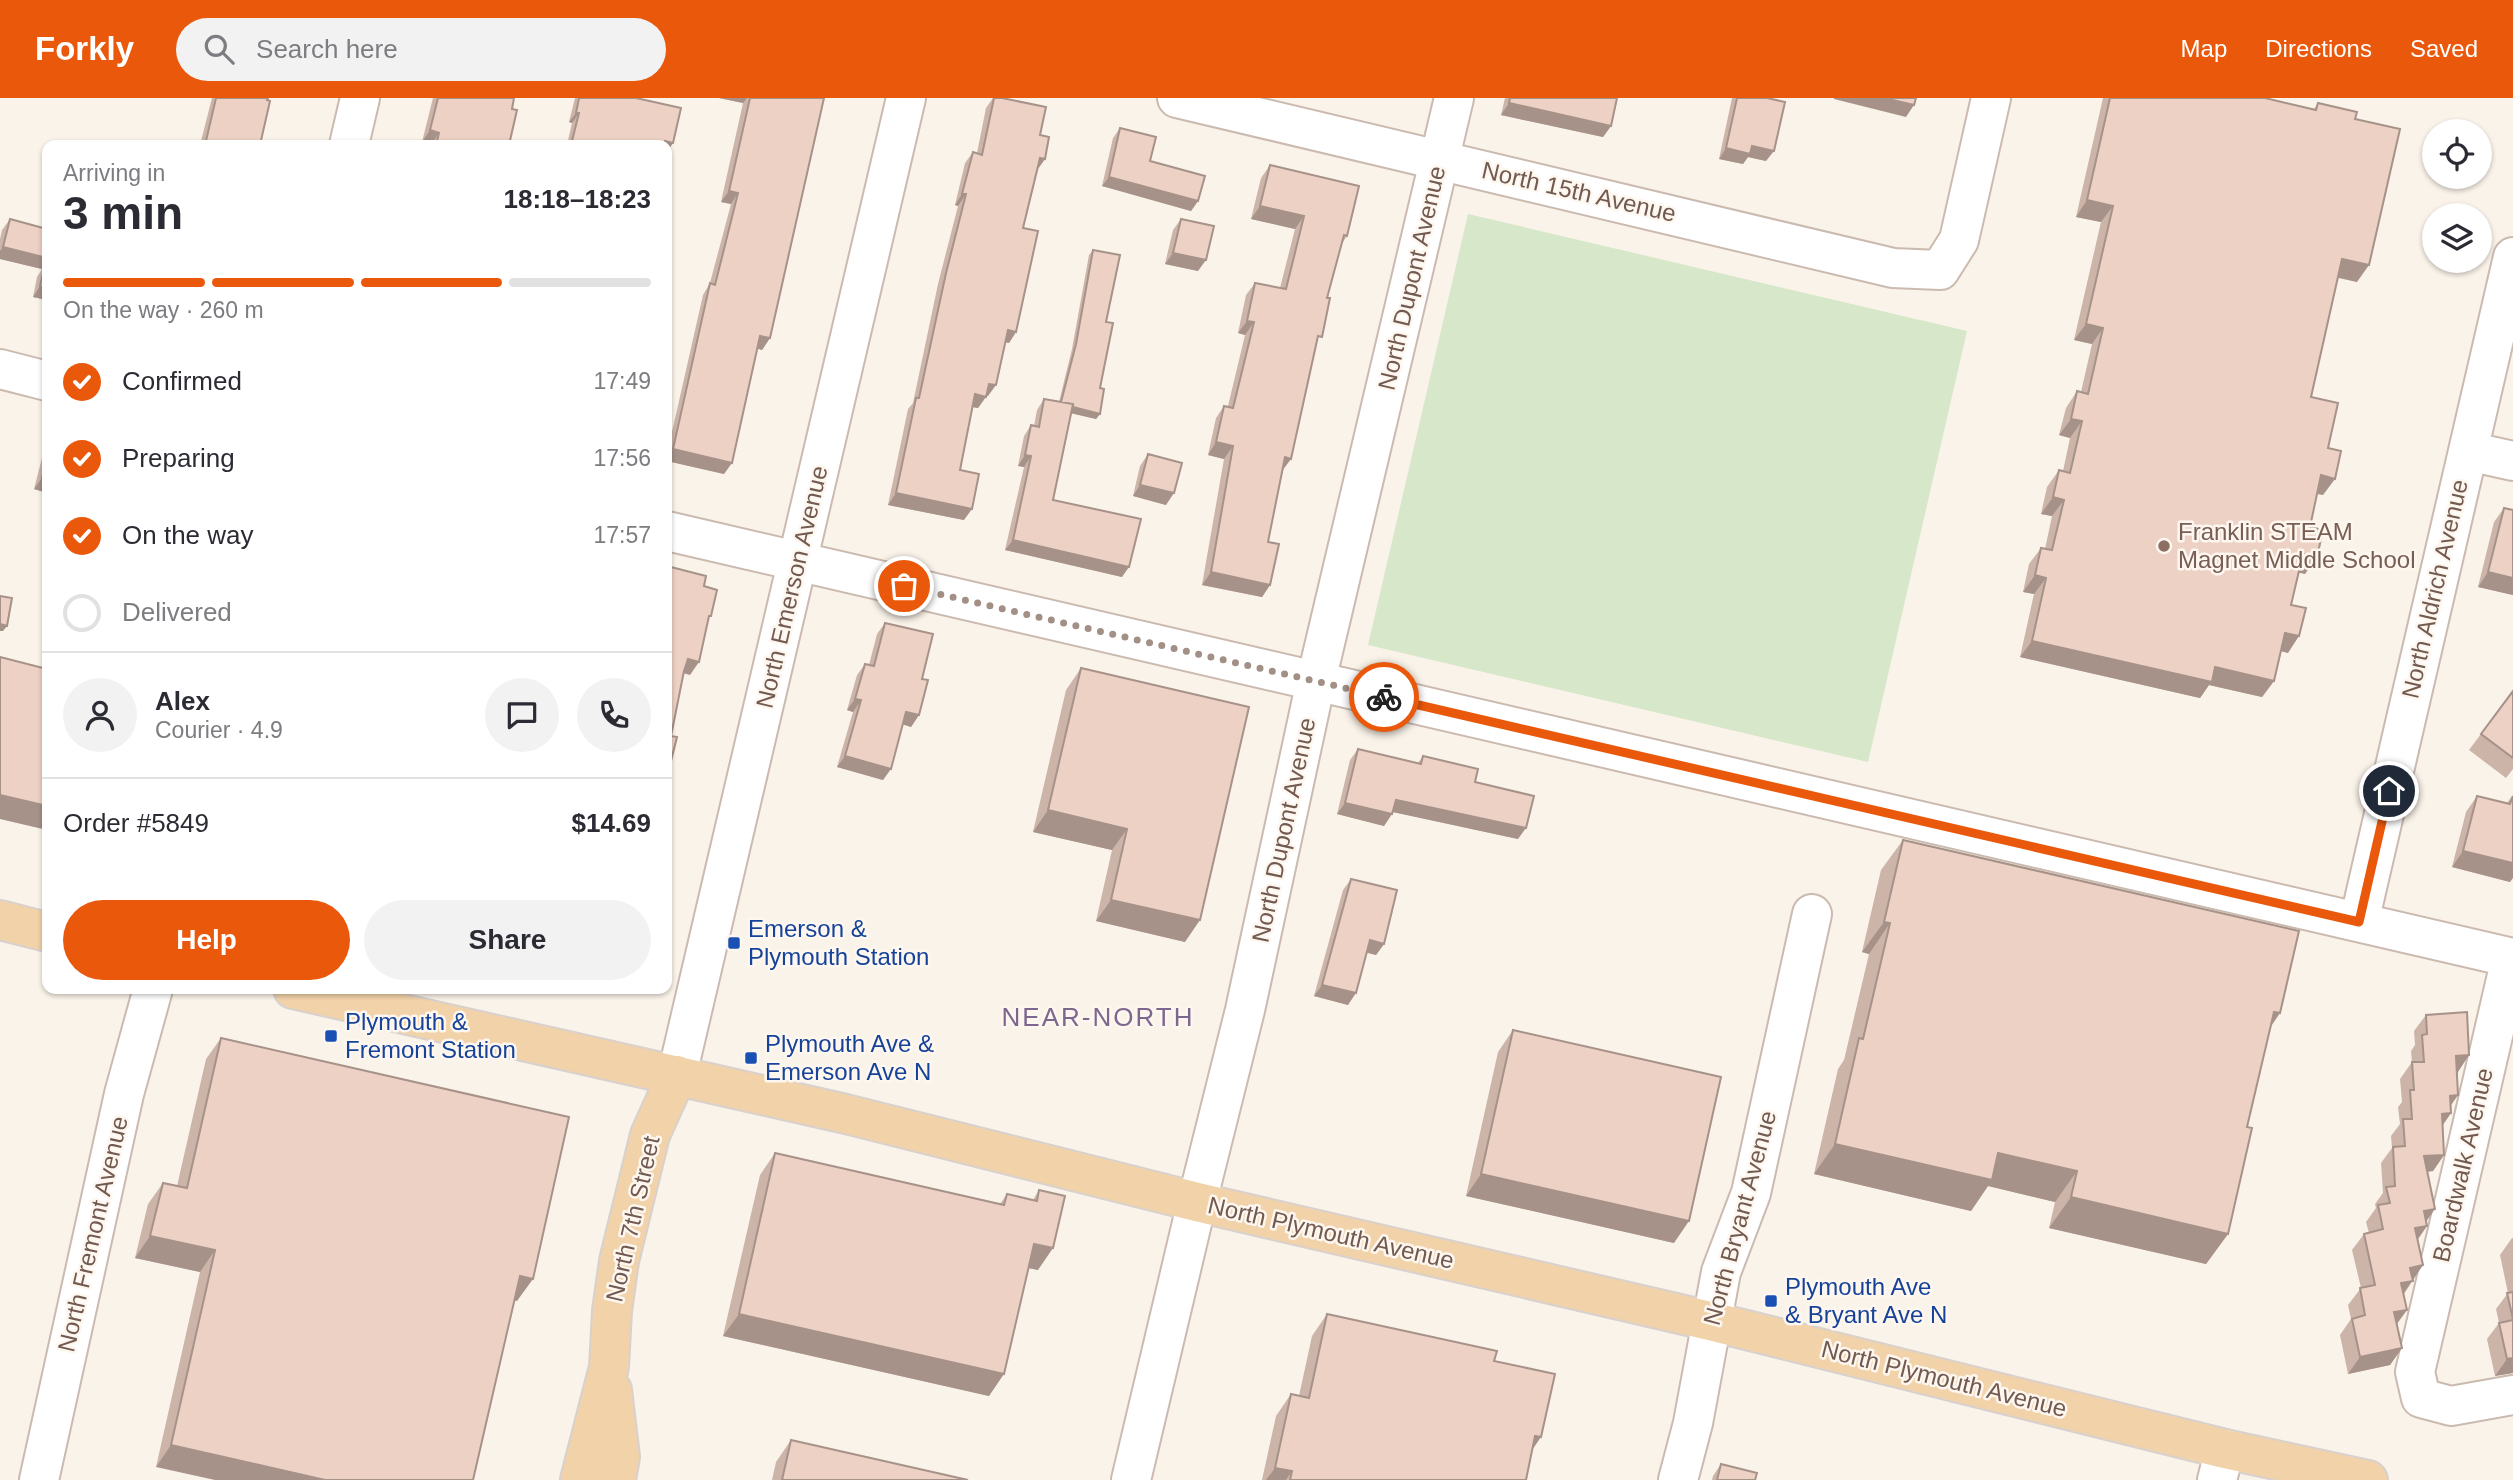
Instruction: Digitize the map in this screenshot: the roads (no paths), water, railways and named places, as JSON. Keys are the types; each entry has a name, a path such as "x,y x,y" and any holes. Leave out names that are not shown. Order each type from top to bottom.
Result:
{"main road":[{"path":"0,920 42,931"},
{"name":"North Plymouth Avenue","path":"315,994 846,1114 1197,1202 1710,1321 2221,1464 2368,1480"},
{"name":"North 7th Street","path":"617,1480 620,1457 609,1367 612,1311 620,1261 650,1135 677,1075"},
{"name":"North 7th Street","path":"580,1480 609,1367"}],"street":[{"path":"350,140 360,98"},
{"name":"North Emerson Avenue","path":"677,1075 906,98"},
{"name":"North 15th Avenue","path":"1177,98 1893,268 1940,270 1959,240 1991,98"},
{"name":"North Dupont Avenue","path":"1131,1480 1245,1010 1316,681 1454,98"},
{"name":"North Aldrich Avenue","path":"2359,922 2513,257"},
{"path":"0,369 42,380"},
{"path":"2468,451 2513,461"},
{"path":"672,532 2512,958"},
{"name":"North Bryant Avenue","path":"1678,1480 1693,1423 1721,1272 1751,1193 1812,914"},
{"name":"Boardwalk Avenue","path":"2512,958 2415,1372 2421,1398 2451,1406 2513,1395"},
{"name":"North Fremont Avenue","path":"38,1480 124,1094 152,994"}],"place":[{"name":"Franklin STEAM Magnet Middle School","path":"2164,546"},
{"name":"Emerson & Plymouth Station","path":"734,943"},
{"name":"Plymouth & Fremont Station","path":"331,1036"},
{"name":"Plymouth Ave & Emerson Ave N","path":"751,1058"},
{"name":"Plymouth Ave & Bryant Ave N","path":"1771,1301"}],"district":[{"name":"NEAR-NORTH","path":"1098,1017"}]}
